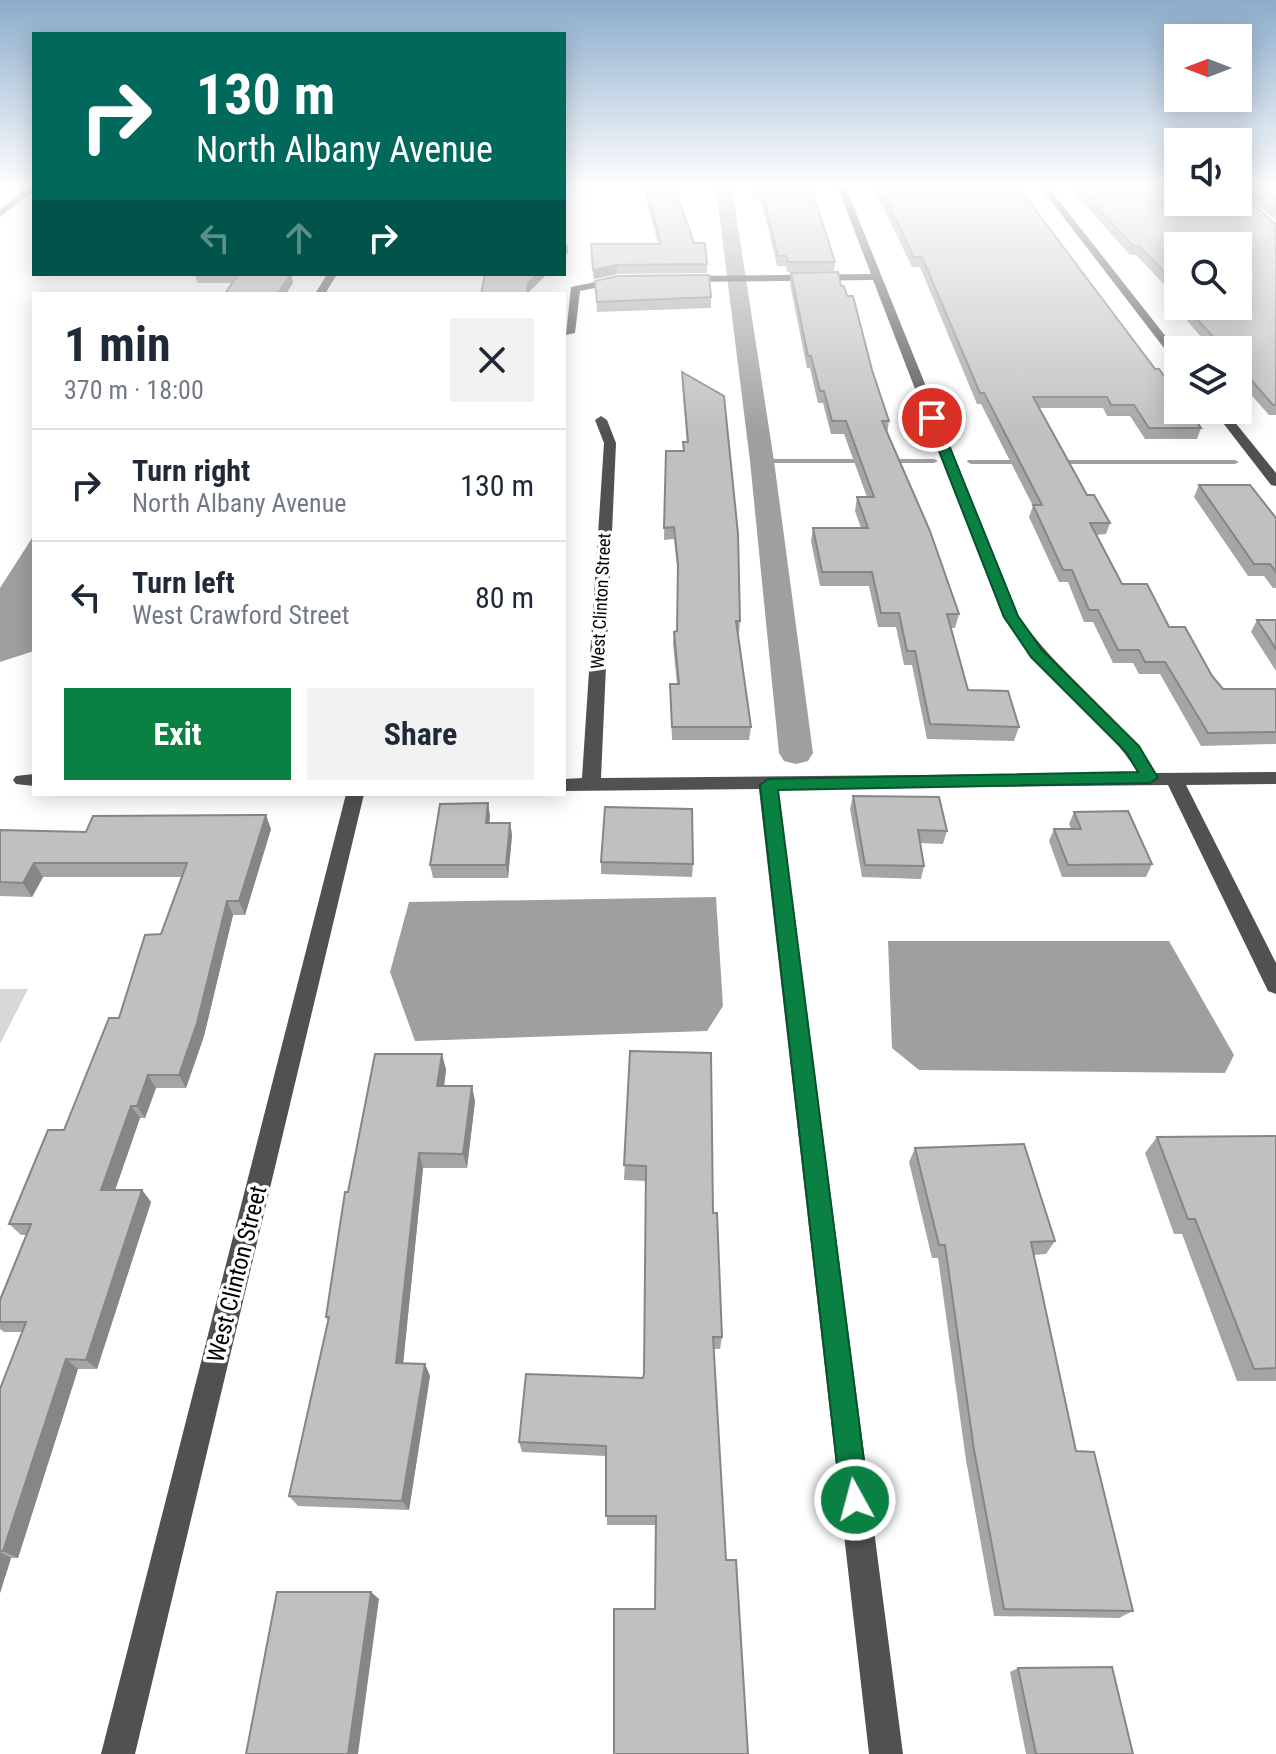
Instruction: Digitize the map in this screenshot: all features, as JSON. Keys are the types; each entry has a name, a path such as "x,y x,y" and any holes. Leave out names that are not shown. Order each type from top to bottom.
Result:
{"street":[{"path":"873,270 1011,617 1037,653 1133,750 1150,778"},
{"path":"1109,270 1164,341"},
{"path":"673,279 876,277"},
{"path":"570,333 575,289 631,280"},
{"name":"West Clinton Street","path":"591,785 610,443 601,420"},
{"path":"1230,424 1276,482"},
{"path":"1255,456 1276,456"},
{"path":"1173,777 1276,985"},
{"path":"566,785 1276,778"},
{"path":"768,785 886,1754"},
{"name":"West Clinton Street","path":"118,1754 355,796"}],"shaded area":[{"path":"32,538 32,652 0,662 0,588"},
{"path":"716,897 723,1006 707,1031 415,1041 390,972 409,902"},
{"path":"888,941 1169,941 1234,1055 1225,1073 919,1070 892,1048"},
{"path":"0,989 28,989 0,1044"}],"building":[{"path":"927,270 1081,270 1155,369 1159,369 1164,376 1164,424 1198,424 1201,428 1149,428 1134,405 1111,405 1107,397 1033,397 1087,495 1094,495 1110,523 1090,523 1122,584 1147,584 1169,627 1185,627 1212,676 1223,689 1276,689 1276,732 1208,733 1165,662 1145,662 1139,650 1118,650 1098,610 1089,610 1072,570 1063,570 1033,505 1042,505 984,393 980,393"},
{"path":"1252,270 1276,270 1276,405 1252,381 1252,336 1212,336 1198,320 1252,320"},
{"path":"838,272 847,296 853,296 889,421 882,421 930,531 959,614 947,614 968,690 1008,691 1019,727 930,724 915,651 907,651 899,613 881,613 872,572 822,572 813,528 868,528 857,497 874,497 846,421 832,421 824,391 820,391 811,356 808,356 791,273"},
{"path":"709,275 711,297 597,302 595,281 617,276"},
{"path":"237,276 289,276 279,292 226,292"},
{"path":"485,276 535,276 528,283 527,292 481,292"},
{"path":"682,372 724,396 738,534 740,621 736,621 751,727 672,727 670,684 679,684 674,632 677,631 678,564 674,527 664,528 666,451 684,451 683,442 688,442"},
{"path":"1199,485 1250,485 1276,518 1276,572 1270,564 1254,564"},
{"path":"1257,620 1276,620 1276,649"},
{"path":"853,796 939,797 947,831 918,830 924,866 865,865"},
{"path":"488,803 486,823 510,823 506,865 430,865 440,804"},
{"path":"605,807 692,809 693,864 601,862"},
{"path":"1128,811 1152,864 1068,865 1054,829 1081,829 1074,812"},
{"path":"266,815 239,901 227,901 197,1023 179,1075 148,1075 137,1106 131,1106 101,1190 142,1190 86,1360 66,1359 3,1551 0,1551 0,1389 26,1322 0,1322 0,1300 31,1224 9,1224 48,1130 64,1130 109,1018 119,1018 145,935 161,934 187,863 34,863 23,883 0,882 0,830 86,832 93,816"},
{"path":"630,1051 711,1053 713,1213 717,1213 722,1337 713,1337 726,1560 736,1560 748,1754 614,1754 614,1609 655,1609 656,1516 606,1516 606,1446 519,1442 526,1374 643,1378 646,1166 624,1165"},
{"path":"375,1054 442,1054 437,1086 472,1086 463,1154 419,1153 396,1363 425,1364 402,1501 289,1496 329,1317 326,1317 345,1192 348,1192"},
{"path":"1276,1136 1276,1368 1254,1369 1195,1219 1188,1219 1157,1137"},
{"path":"1024,1144 1055,1241 1031,1242 1076,1451 1094,1452 1133,1611 1004,1609 974,1450 945,1245 939,1245 915,1148"},
{"path":"277,1592 371,1592 348,1754 246,1754"},
{"path":"1112,1667 1133,1754 1036,1754 1018,1668"}],"waterway":[{"path":"735,270 762,461 796,753"},
{"path":"762,461 866,461"},
{"path":"887,461 934,461"},
{"path":"971,462 1022,462"},
{"path":"1055,462 1235,462"}],"route":[{"path":"855,1500 768,785 1150,778 1133,750 1037,653 1011,617 932,418"}]}
